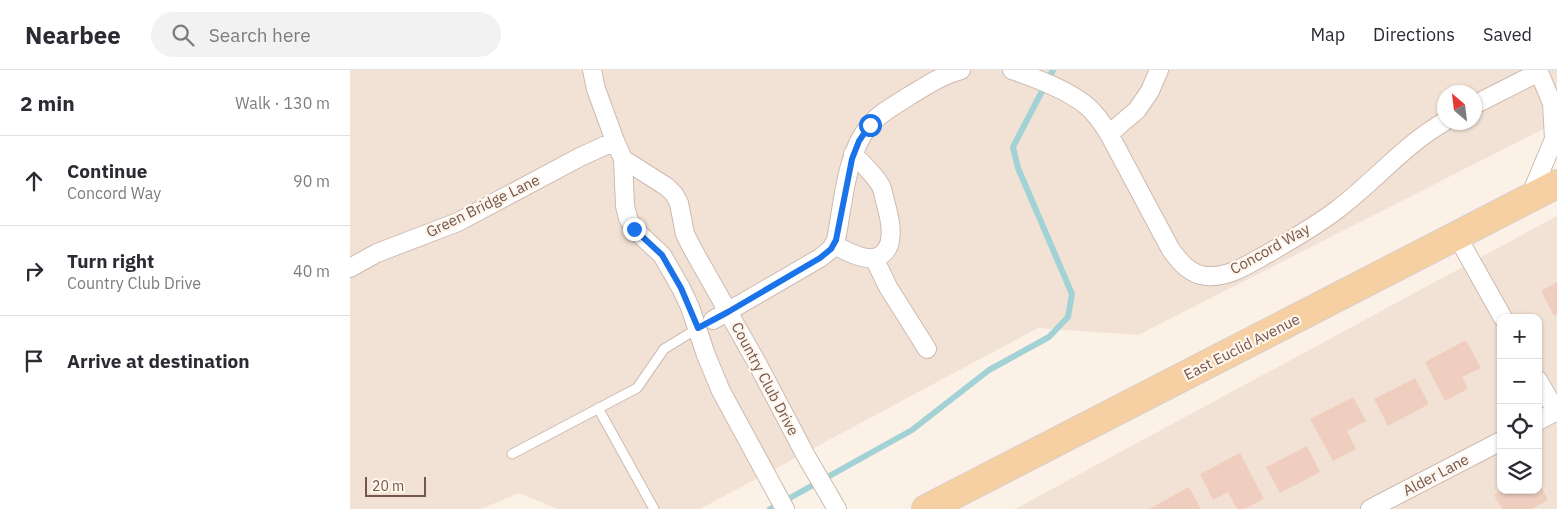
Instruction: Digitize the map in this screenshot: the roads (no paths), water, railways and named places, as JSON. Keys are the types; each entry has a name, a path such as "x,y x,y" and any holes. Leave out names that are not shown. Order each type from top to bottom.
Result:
{"main road":[{"name":"East Euclid Avenue","path":"926,509 1557,184"}],"street":[{"path":"592,70 596,89 615,141 624,159 625,206 628,218 634,229 662,255 705,324 706,355 721,391 785,509"},
{"path":"705,324 820,258 831,249 836,240 853,154 870,125 887,110 936,80 961,70"},
{"name":"Concord Way","path":"1012,70 1059,89 1088,107 1101,121 1109,134 1171,250 1181,263 1192,272 1205,276 1228,273 1246,266 1308,230 1338,209 1417,140 1437,127"},
{"path":"1109,134 1137,110 1150,91 1159,70"},
{"path":"1539,71 1557,93"},
{"path":"1482,101 1539,71"},
{"path":"1529,199 1554,139 1552,102 1539,71"},
{"name":"Green Bridge Lane","path":"350,268 377,253 458,222 580,157 615,141"},
{"path":"834,245 866,258 874,258 884,252 891,241 891,220 881,187 872,173 853,154"},
{"name":"Country Club Drive","path":"624,159 667,187 674,194 679,203 685,234 837,509"},
{"path":"1457,236 1501,314"},
{"path":"874,258 888,287 928,349"},
{"path":"1542,387 1557,412 1542,419"},
{"name":"Alder Lane","path":"1370,509 1497,443"}],"lane":[{"path":"512,454 636,388 664,348 705,324"},
{"path":"598,408 654,509"}],"waterway":[{"path":"770,509 912,430 989,370 1049,337 1068,317 1072,294 1018,168 1013,147 1053,70"}]}
